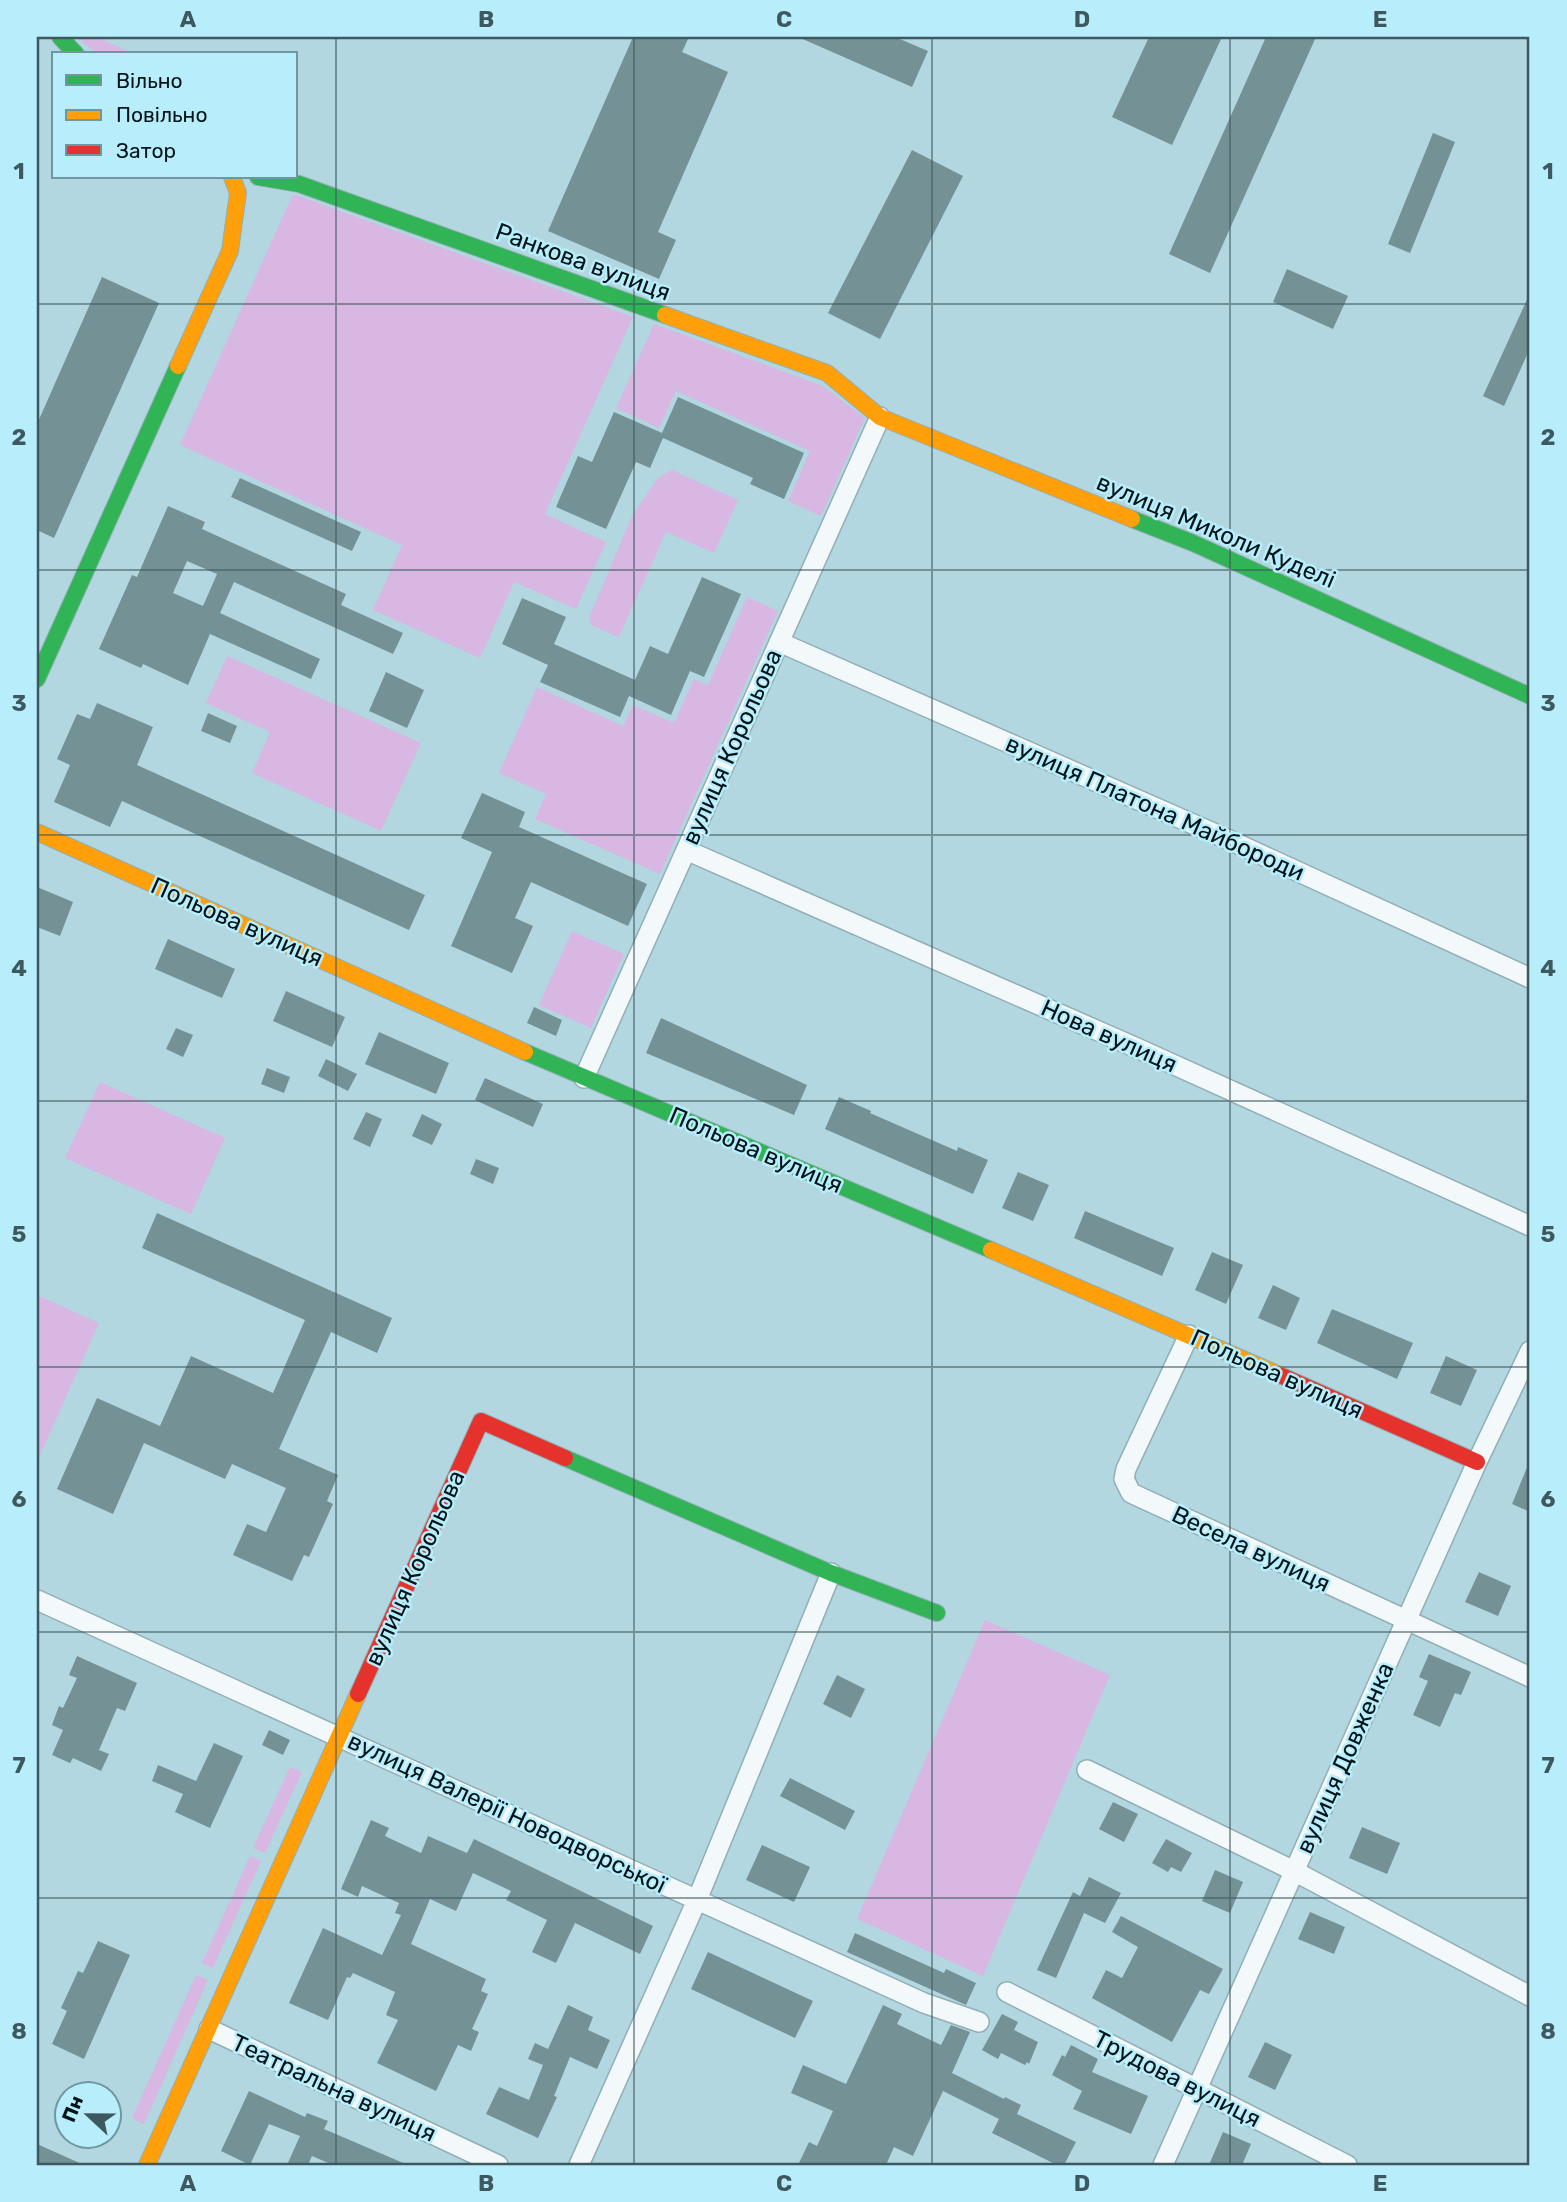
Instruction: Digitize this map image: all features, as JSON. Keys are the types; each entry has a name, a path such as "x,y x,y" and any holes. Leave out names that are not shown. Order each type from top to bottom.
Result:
{"street":[{"path":"60,37 73,52"},
{"path":"37,679 230,251 238,193 232,178"},
{"name":"Ранкова вулиця","path":"264,178 299,184 827,373 880,417"},
{"name":"вулиця Корольова","path":"584,1078 880,417"},
{"name":"вулиця Миколи Куделі","path":"880,417 1193,544 1530,696"},
{"name":"вулиця Платона Майбороди","path":"779,642 1227,839 1530,978"},
{"name":"Польова вулиця","path":"37,832 584,1078 1189,1335 1477,1462"},
{"name":"Нова вулиця","path":"686,850 1137,1048 1530,1226"},
{"name":"Весела вулиця","path":"1189,1335 1126,1469 1125,1479 1131,1493 1530,1677"},
{"name":"вулиця Довженка","path":"1163,2165 1477,1462 1522,1389 1530,1351"},
{"name":"вулиця Корольова","path":"147,2165 481,1422 831,1573 937,1613"},
{"path":"579,2165 696,1900 831,1573"},
{"name":"вулиця Валерії Новодворської","path":"37,1600 924,2003 979,2022"},
{"path":"1087,1770 1294,1871 1530,1996"},
{"name":"Трудова вулиця","path":"1007,1992 1347,2165"},
{"name":"Театральна вулиця","path":"209,2029 498,2165"}],"shaded area":[{"path":"77,37 104,37 105,41 130,52 95,52"},
{"path":"293,194 633,317 545,514 606,542 576,609 514,582 480,658 373,610 402,545 180,445"},
{"path":"654,324 823,386 865,418 821,516 788,501 810,451 676,391 659,428 616,408"},
{"path":"672,470 738,500 714,553 666,532 619,637 591,625 589,618 632,516 658,478"},
{"path":"747,597 778,611 660,874 535,819 546,794 499,773 537,687 623,726 633,705 674,723 694,679 708,685"},
{"path":"227,656 421,743 381,831 252,773 270,732 206,703"},
{"path":"572,931 624,954 591,1028 539,1005"},
{"path":"100,1082 225,1138 191,1214 65,1158"},
{"path":"37,1295 99,1323 37,1462"},
{"path":"985,1620 1110,1675 983,1976 857,1919"},
{"path":"290,1767 302,1772 265,1853 253,1848"},
{"path":"250,1856 261,1861 213,1968 202,1963"},
{"path":"196,1975 208,1980 144,2124 132,2118"}],"building":[{"path":"633,37 689,37 682,52 728,72 658,232 676,240 659,279 548,231"},
{"path":"798,37 895,37 928,51 912,87"},
{"path":"1149,37 1222,37 1172,145 1112,117"},
{"path":"1266,37 1316,37 1210,273 1169,254"},
{"path":"1433,133 1455,142 1410,253 1388,244"},
{"path":"912,150 963,176 880,339 828,313"},
{"path":"1287,269 1348,296 1333,329 1273,302"},
{"path":"102,277 159,303 54,538 37,530 37,424"},
{"path":"1530,293 1530,348 1504,406 1483,396"},
{"path":"678,397 804,453 784,499 750,484 753,478 663,438 650,468 636,462 606,529 556,507 578,456 592,462 614,412 662,433"},
{"path":"240,478 361,532 352,551 231,497"},
{"path":"168,506 205,522 202,529 346,594 341,605 403,633 393,654 234,582 220,613 320,659 311,679 210,634 188,685 143,664 141,668 99,649 132,575 137,577","holes":["187,561 217,574 203,606 173,593"]},
{"path":"702,577 741,594 704,677 690,671 671,715 629,696 620,717 540,682 548,665 502,644 522,598 566,617 554,644 635,680 650,646 668,654"},
{"path":"386,672 424,690 407,728 369,711"},
{"path":"97,703 153,727 137,765 425,895 409,930 122,801 110,827 54,802 70,765 57,759 77,714 90,719"},
{"path":"208,713 237,726 230,743 201,731"},
{"path":"482,793 525,812 519,827 647,884 628,926 531,882 515,918 533,926 512,973 451,946 492,852 461,838"},
{"path":"37,887 73,902 60,936 37,927"},
{"path":"168,939 235,969 222,998 155,969"},
{"path":"286,991 345,1017 332,1047 273,1021"},
{"path":"534,1007 562,1020 556,1036 527,1023"},
{"path":"661,1018 807,1085 794,1115 646,1053"},
{"path":"176,1028 193,1035 183,1057 166,1049"},
{"path":"379,1032 449,1063 436,1094 365,1064"},
{"path":"326,1059 357,1074 348,1091 318,1076"},
{"path":"267,1068 290,1077 284,1093 261,1084"},
{"path":"485,1078 543,1104 533,1127 475,1100"},
{"path":"839,1097 957,1151 958,1147 988,1160 973,1194 825,1129"},
{"path":"366,1112 382,1119 370,1147 353,1139"},
{"path":"422,1114 442,1124 432,1145 412,1136"},
{"path":"476,1159 499,1168 493,1184 470,1174"},
{"path":"1018,1172 1049,1185 1033,1221 1002,1208"},
{"path":"1085,1211 1174,1248 1162,1276 1074,1238"},
{"path":"157,1213 392,1318 377,1353 331,1332 279,1449 338,1475 327,1501 333,1504 309,1557 304,1555 292,1581 233,1555 247,1524 266,1532 286,1488 232,1464 225,1479 144,1443 113,1514 57,1489 97,1398 160,1426 191,1356 273,1393 305,1320 142,1248"},
{"path":"1212,1252 1243,1265 1226,1304 1195,1290"},
{"path":"1273,1285 1300,1298 1286,1330 1258,1318"},
{"path":"1332,1309 1413,1343 1397,1379 1317,1343"},
{"path":"1446,1356 1477,1370 1461,1406 1430,1393"},
{"path":"1530,1460 1530,1512 1512,1504"},
{"path":"1479,1572 1511,1586 1498,1616 1465,1602"},
{"path":"1429,1654 1471,1672 1461,1695 1455,1693 1440,1727 1413,1715 1428,1681 1419,1677"},
{"path":"77,1656 137,1683 125,1711 117,1708 99,1750 109,1754 101,1771 73,1758 70,1763 52,1755 63,1730 52,1725 59,1706 63,1708 77,1678 69,1675"},
{"path":"837,1675 865,1689 851,1718 823,1704"},
{"path":"269,1730 290,1740 283,1755 262,1745"},
{"path":"214,1743 243,1756 210,1828 175,1812 183,1794 152,1781 158,1765 196,1781"},
{"path":"790,1778 855,1811 845,1830 780,1796"},
{"path":"1113,1802 1138,1814 1124,1842 1099,1829"},
{"path":"371,1820 389,1828 385,1836 421,1853 428,1836 467,1853 474,1839 653,1926 640,1954 575,1923 556,1963 532,1952 547,1920 506,1900 511,1891 473,1873 456,1911 430,1899 411,1944 486,1979 481,1991 488,1994 472,2029 479,2032 471,2051 458,2045 436,2091 377,2063 398,2020 386,2015 395,1992 353,1973 350,1978 347,1977 328,2020 289,2003 323,1928 382,1955 401,1915 395,1913 399,1903 362,1886 358,1897 341,1889"},
{"path":"1362,1827 1400,1843 1387,1874 1349,1858"},
{"path":"1166,1839 1192,1853 1181,1872 1171,1867 1168,1872 1152,1863"},
{"path":"762,1845 810,1867 794,1902 746,1880"},
{"path":"1215,1870 1243,1882 1230,1913 1202,1901"},
{"path":"1089,1877 1121,1893 1105,1923 1084,1913 1056,1978 1037,1970 1073,1892 1080,1896"},
{"path":"1310,1912 1345,1927 1334,1954 1298,1939"},
{"path":"1121,1916 1223,1969 1209,1994 1200,1990 1172,2042 1092,1998 1106,1970 1122,1978 1138,1947 1112,1932"},
{"path":"855,1933 944,1973 946,1969 976,1983 966,2005 847,1952"},
{"path":"98,1941 130,1955 84,2059 52,2044 67,2011 61,2008 78,1971 83,1973"},
{"path":"708,1952 813,2001 795,2038 691,1989"},
{"path":"568,2005 593,2017 588,2030 610,2040 597,2069 570,2057 554,2096 557,2097 538,2138 486,2114 499,2087 529,2100 543,2065 528,2059 535,2043 548,2049"},
{"path":"883,2005 902,2014 897,2024 941,2045 951,2025 970,2032 952,2073 1021,2105 1017,2114 1076,2142 1064,2165 1057,2165 992,2133 999,2119 943,2091 913,2156 894,2147 886,2165 798,2165 809,2142 817,2146 833,2111 791,2093 803,2065 846,2084"},
{"path":"1002,2014 1018,2022 1014,2030 1038,2042 1029,2064 1027,2062 1025,2065 1001,2053 998,2059 982,2050"},
{"path":"1265,2042 1292,2055 1275,2090 1248,2077"},
{"path":"1071,2045 1098,2059 1092,2072 1148,2096 1131,2134 1073,2109 1082,2091 1052,2075 1062,2055 1065,2057"},
{"path":"249,2091 305,2117 307,2113 328,2121 324,2129 408,2165 333,2165 312,2156 308,2165 287,2165 300,2136 269,2124 250,2165 221,2151"},
{"path":"1223,2132 1251,2144 1242,2165 1209,2165"},
{"path":"37,2144 84,2165 37,2165"}],"traffic: fast":[{"path":"60,37 74,52"},
{"path":"264,178 299,184 665,315"},
{"path":"37,679 178,366"},
{"path":"1132,519 1193,543 1530,696"},
{"path":"525,1052 991,1250"},
{"path":"565,1458 831,1573 937,1613"}],"traffic: slow":[{"path":"178,366 230,251 238,193 232,178"},
{"path":"665,315 827,373 880,417 1132,519"},
{"path":"37,832 525,1052"},
{"path":"991,1250 1282,1376"},
{"path":"147,2165 358,1694"}],"traffic: jam":[{"path":"1282,1376 1477,1462"},
{"path":"358,1694 481,1421 565,1458"}]}
